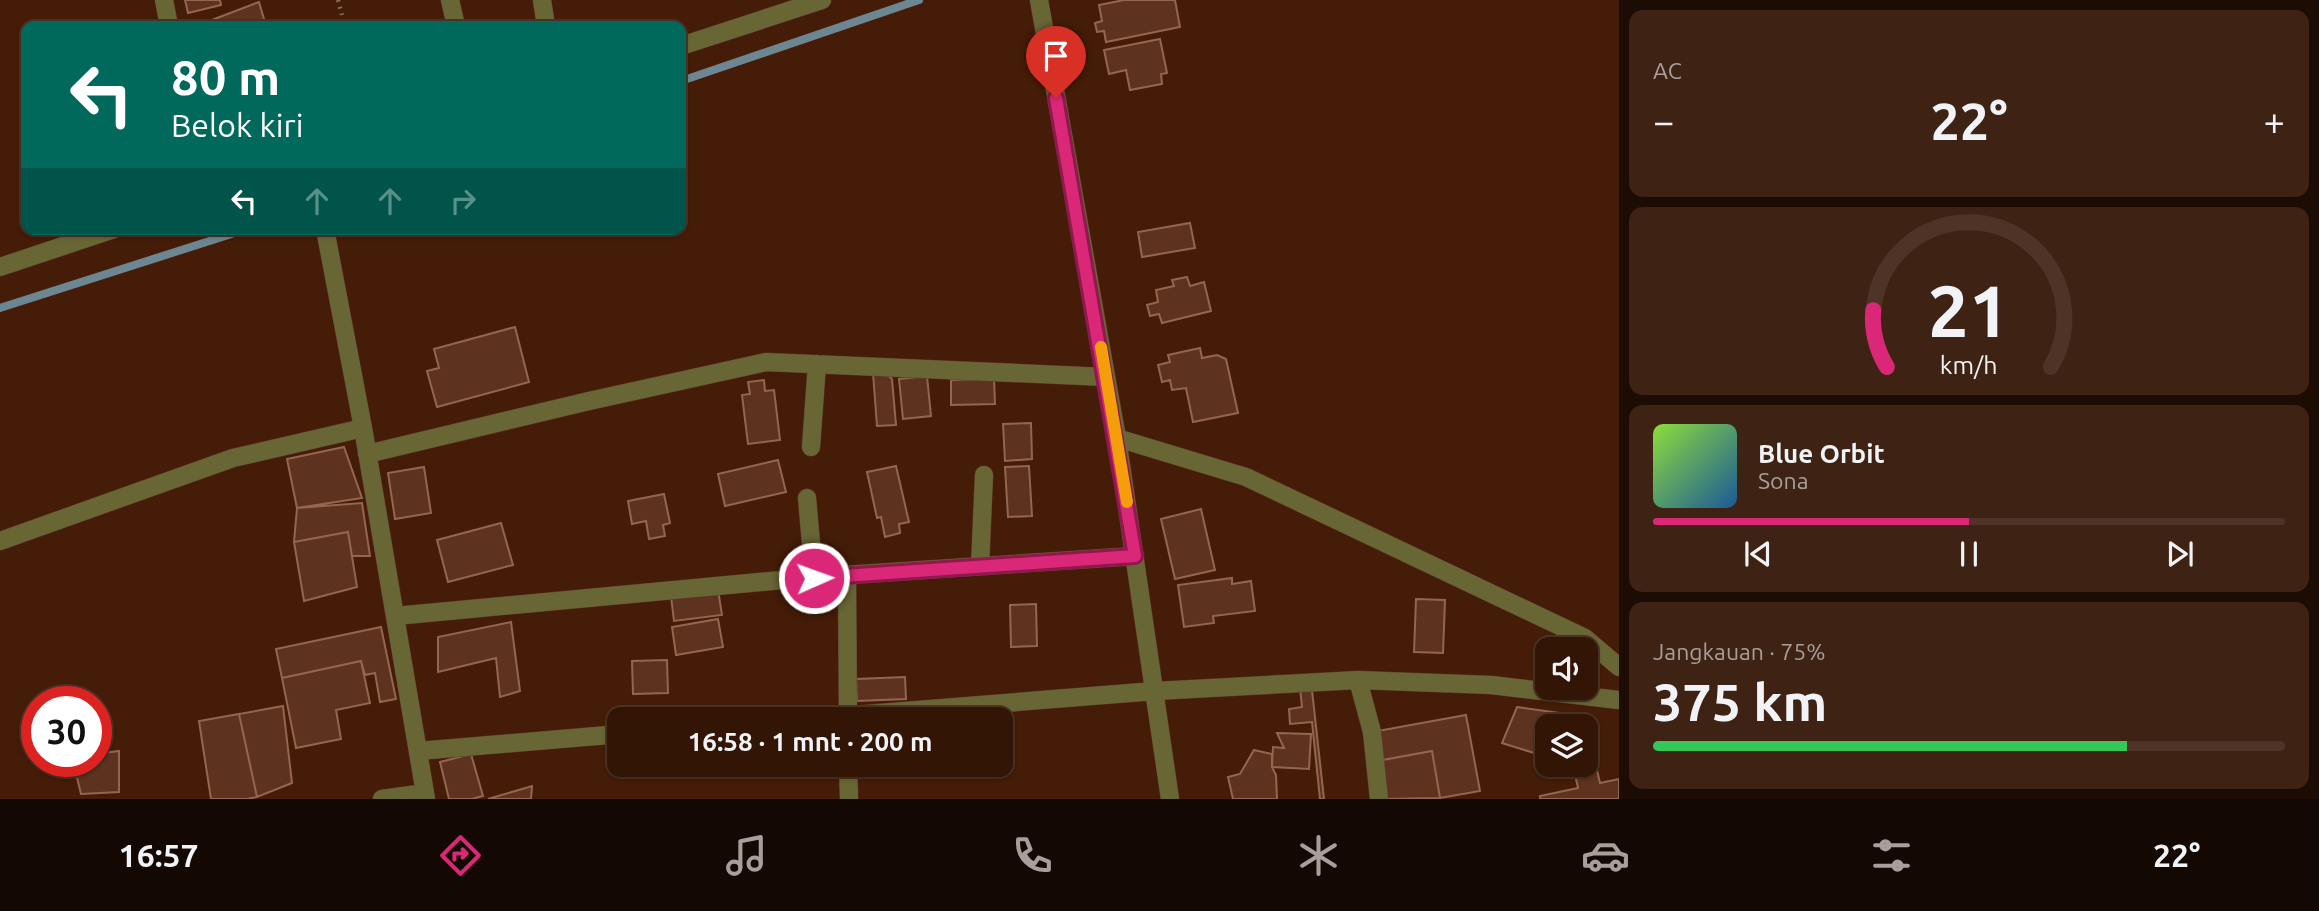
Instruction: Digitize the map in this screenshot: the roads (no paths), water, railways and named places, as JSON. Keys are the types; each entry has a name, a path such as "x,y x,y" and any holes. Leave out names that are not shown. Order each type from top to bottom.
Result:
{"street":[{"path":"164,0 168,21"},
{"path":"450,0 455,21"},
{"path":"542,0 545,21"},
{"path":"686,44 822,0"},
{"path":"1040,0 1117,438 1170,799"},
{"path":"0,267 96,235"},
{"path":"327,235 426,796 382,799"},
{"path":"367,454 766,362 1106,377"},
{"path":"811,447 817,364"},
{"path":"0,541 233,458 363,428"},
{"path":"1117,438 1246,477 1585,638 1619,667"},
{"path":"980,566 984,475"},
{"path":"807,498 814,578"},
{"path":"395,616 814,578 1135,556"},
{"path":"848,576 848,707"},
{"path":"1358,680 1372,732 1379,799"},
{"path":"973,707 1155,691 1358,680 1492,685 1619,700"},
{"path":"418,751 607,735"},
{"path":"848,777 849,799"}],"waterway":[{"path":"686,79 919,0"},
{"path":"0,308 228,235"}]}
